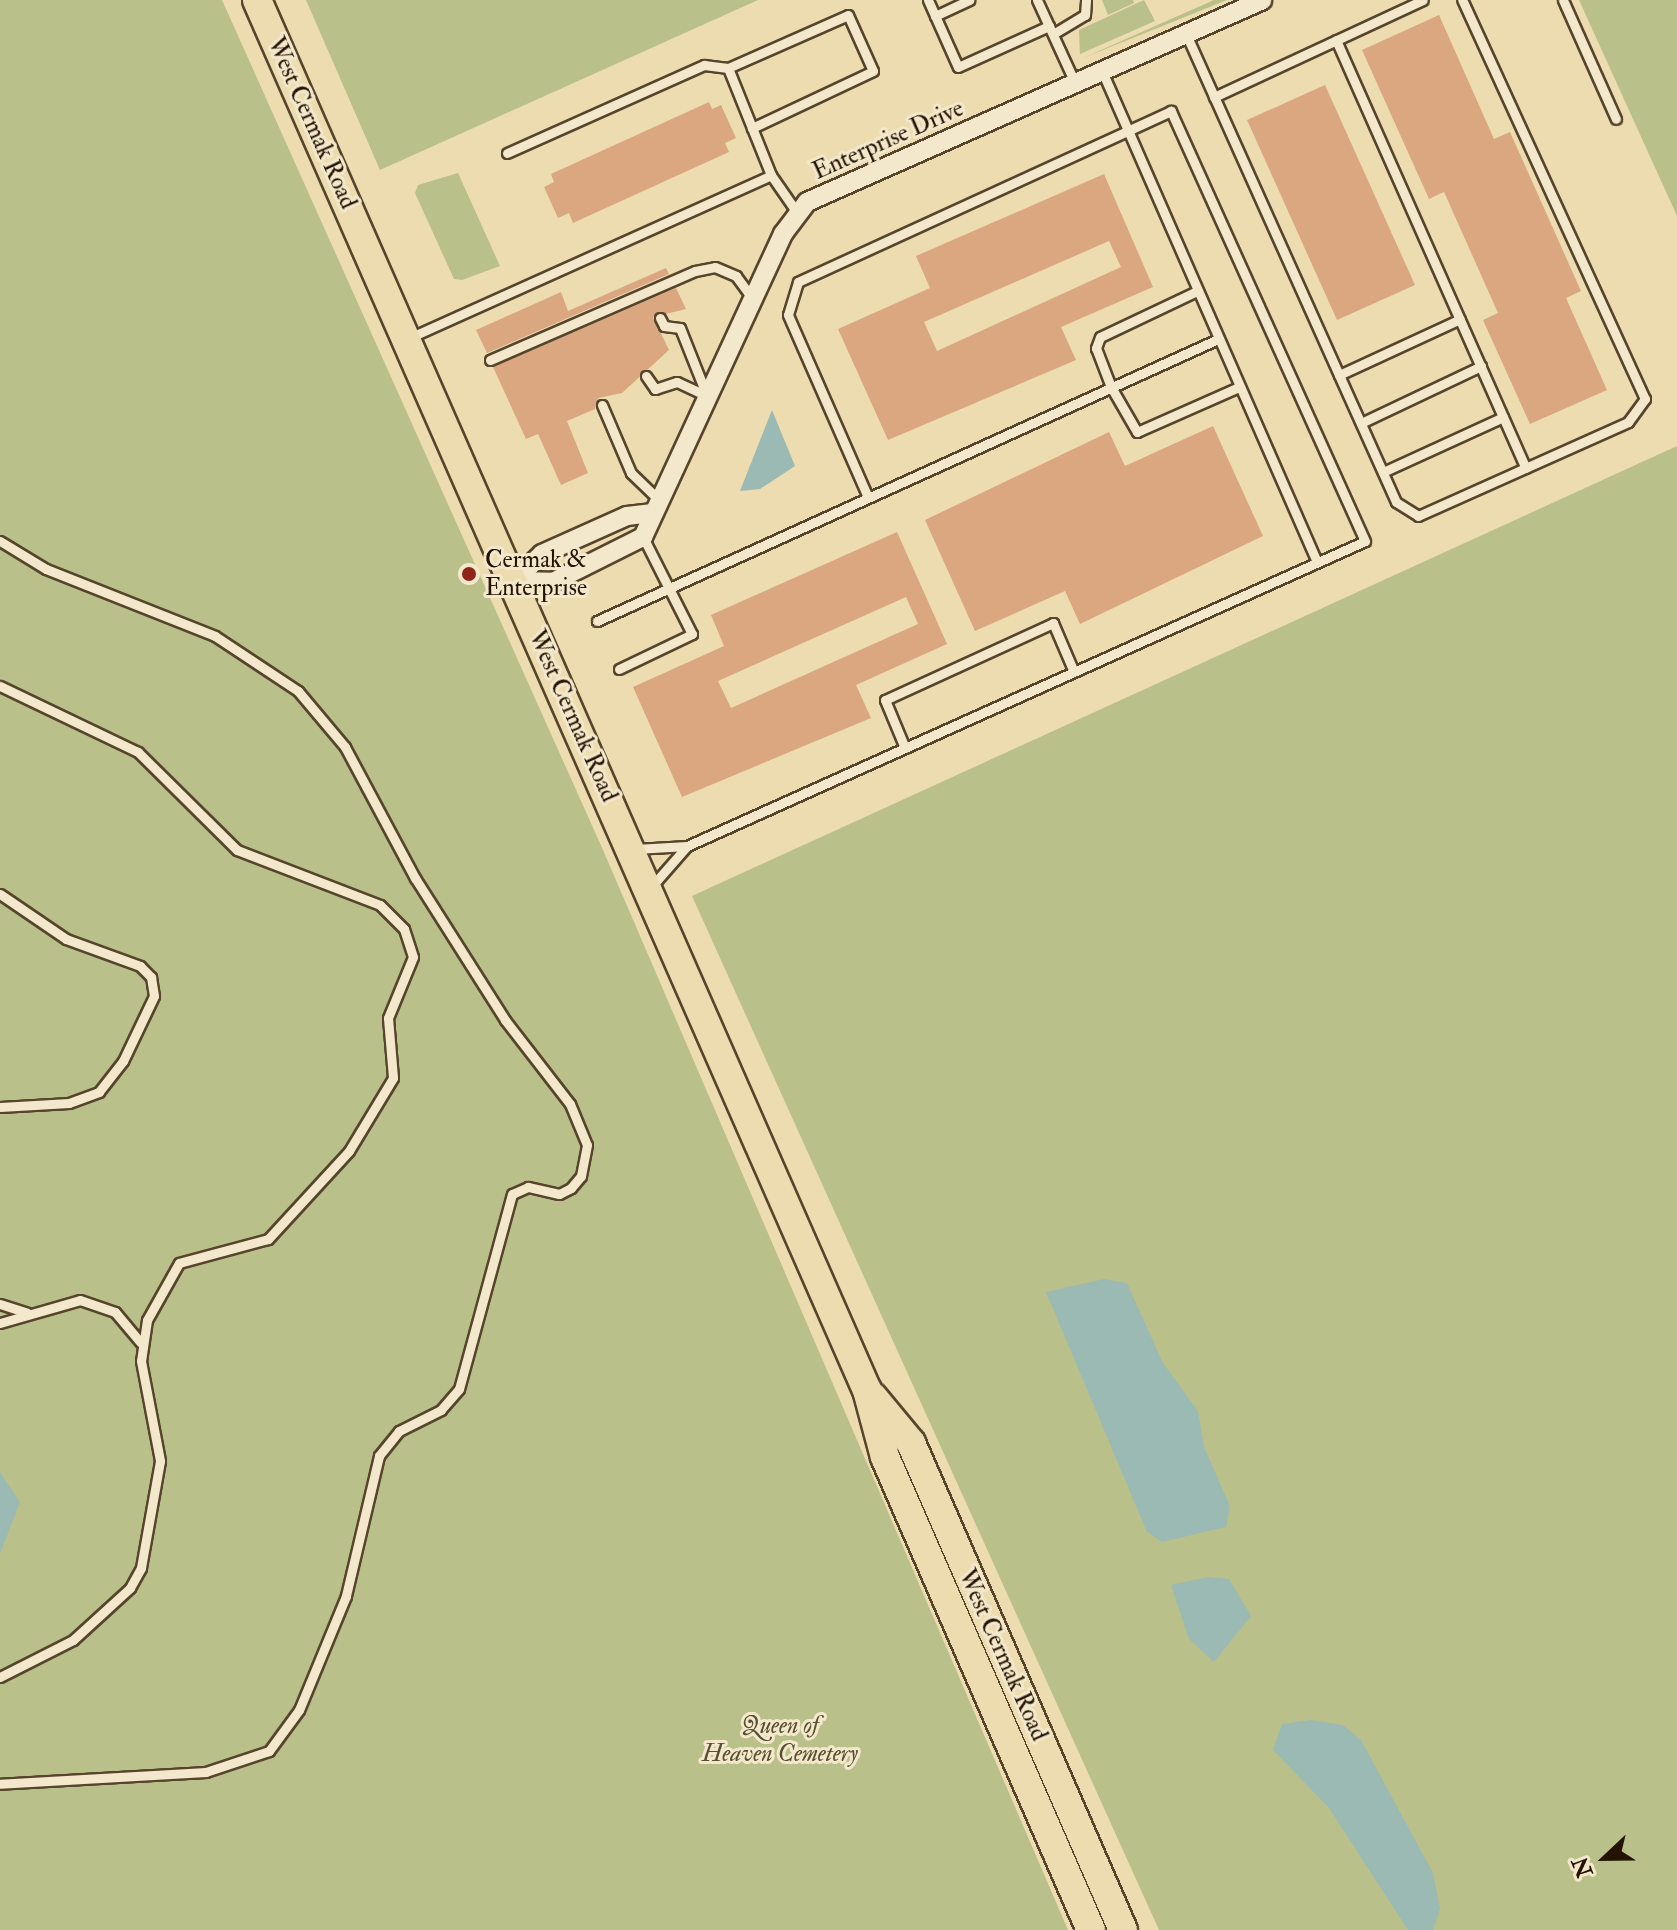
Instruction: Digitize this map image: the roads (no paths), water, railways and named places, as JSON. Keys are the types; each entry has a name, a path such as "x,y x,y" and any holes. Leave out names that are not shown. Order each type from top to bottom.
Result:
{"main road":[{"name":"West Cermak Road","path":"257,0 867,1390 885,1457 1091,1930"},
{"name":"West Cermak Road","path":"867,1390 911,1443 1123,1930"}],"street":[{"name":"Enterprise Drive","path":"643,537 753,299 807,202 1262,0"},
{"path":"514,581 542,554 656,506"},
{"path":"514,581 553,582 643,537"}],"lane":[{"path":"928,0 958,67 1085,15 1086,0"},
{"path":"935,16 969,0"},
{"path":"1037,0 1075,83"},
{"path":"1214,97 1423,0"},
{"path":"1186,34 1396,502 1418,516 1628,422 1645,399 1462,0"},
{"path":"1563,0 1616,119"},
{"path":"507,153 704,65 728,68 848,15 873,71 752,128"},
{"path":"1336,40 1526,468"},
{"path":"728,68 771,175 798,214"},
{"path":"1102,71 1317,562"},
{"path":"632,849 687,846 1365,541 1171,111 807,276 792,290 788,315 868,497"},
{"path":"407,339 771,175"},
{"path":"490,360 695,271 715,267 736,276 753,299"},
{"path":"1197,291 1100,337 1096,348 1111,387 1137,432 1239,387"},
{"path":"660,318 664,326 680,328 707,396"},
{"path":"1339,375 1460,319"},
{"path":"597,621 1218,339"},
{"path":"1361,423 1481,366"},
{"path":"646,376 655,389 677,382 707,396"},
{"path":"602,405 631,473 656,506"},
{"path":"1383,472 1503,417"},
{"path":"619,669 692,634 673,586 643,537"},
{"path":"0,541 46,569 215,636 298,691 345,747 415,878 511,1030 570,1104 587,1145 581,1176 571,1188 559,1194 528,1187 512,1194 459,1389 441,1410 399,1431 379,1456 346,1596 299,1710 269,1751 206,1772 0,1784"},
{"path":"905,748 885,700 1053,623 1074,672"},
{"path":"0,686 138,752 218,838 283,872 365,895 393,915 410,943 412,974 388,1018 393,1078 349,1151 268,1239 179,1263 141,1343 160,1461 141,1568 95,1624 0,1677"},
{"path":"649,890 687,846"},
{"path":"0,894 66,939 140,966 151,977 154,996 123,1061 99,1092 69,1103 0,1107"},
{"path":"0,1323 80,1300 99,1304 141,1343"},
{"path":"0,1304 27,1313"}],"water":[{"path":"772,410 795,466 760,489 740,491"},
{"path":"1104,1279 1127,1283 1163,1363 1198,1411 1204,1447 1230,1506 1226,1527 1162,1542 1147,1532 1046,1292"},
{"path":"0,1472 20,1502 0,1554"},
{"path":"1208,1577 1229,1579 1251,1616 1214,1662 1189,1639 1171,1585"},
{"path":"1311,1720 1343,1725 1361,1740 1433,1873 1440,1909 1433,1930 1408,1930 1329,1808 1273,1750 1282,1724"}],"place":[{"name":"Cermak & Enterprise","path":"469,574"}],"park label":[{"name":"Queen of Heaven Cemetery","path":"780,1740"}]}
